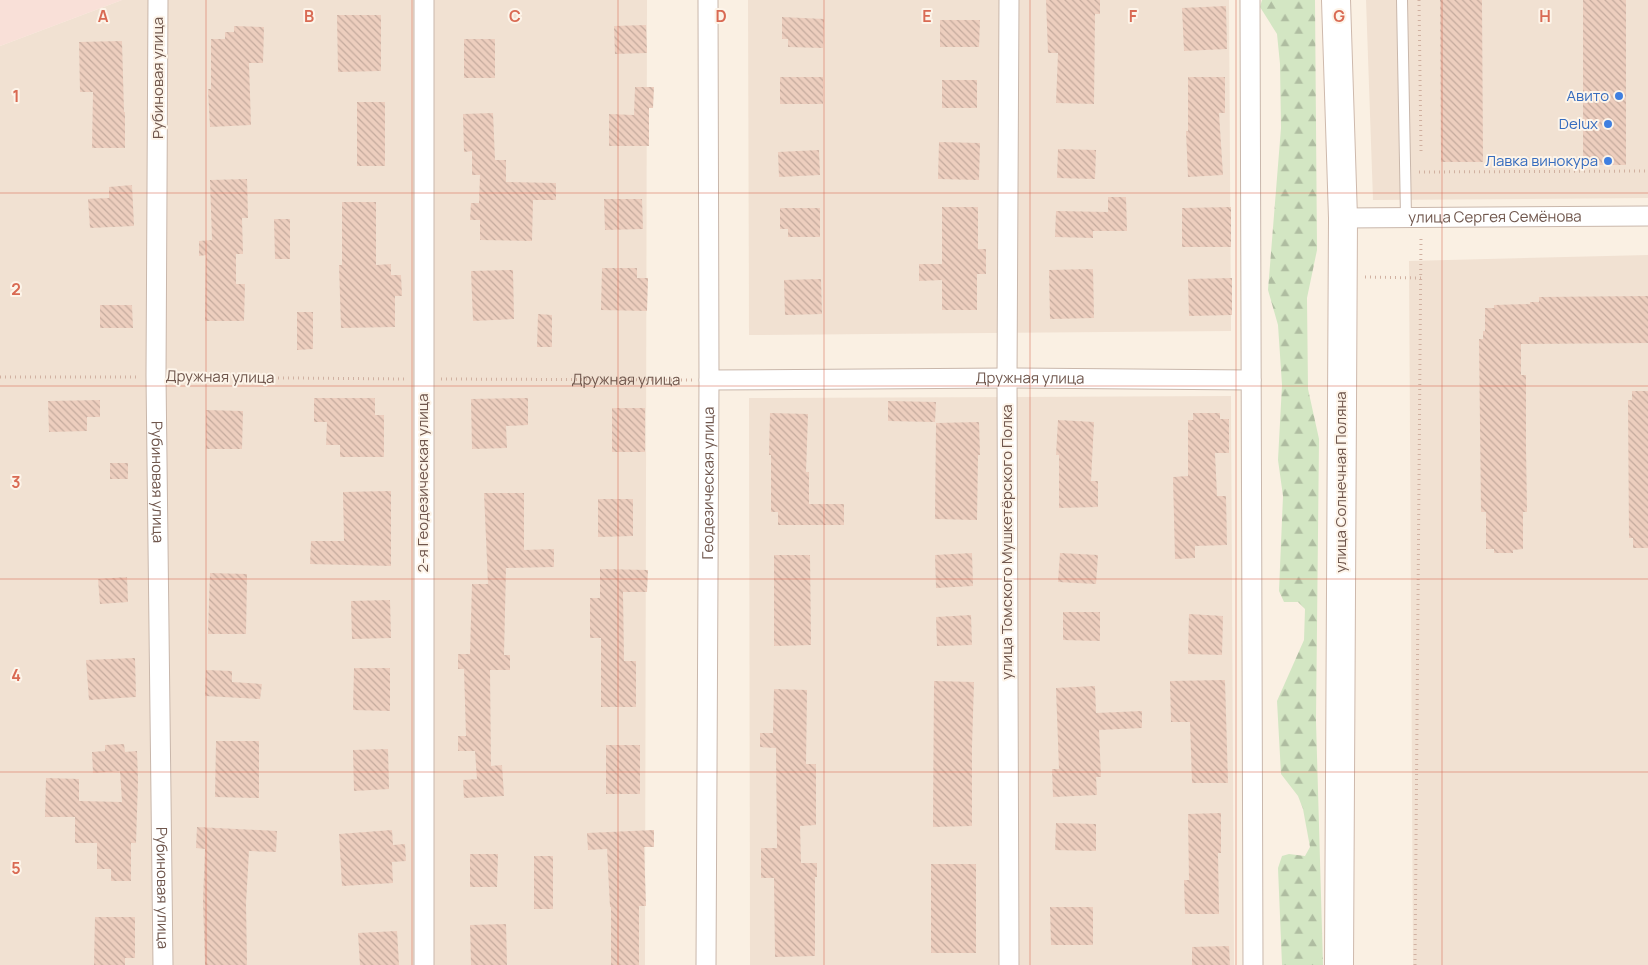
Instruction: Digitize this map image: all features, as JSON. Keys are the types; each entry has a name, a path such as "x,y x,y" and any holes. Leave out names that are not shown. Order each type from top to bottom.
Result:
{"street":[{"name":"Рубиновая улица","path":"158,0 156,376 163,965"},
{"name":"2-я Геодезическая улица","path":"424,0 424,965"},
{"name":"Геодезическая улица","path":"706,965 709,380 708,0"},
{"name":"улица Томского Мушкетёрского Полка","path":"1009,0 1007,378 1009,965"},
{"path":"1250,0 1253,965"},
{"name":"улица Солнечная Поляна","path":"1336,0 1343,218 1339,965"},
{"name":"улица Сергея Семёнова","path":"1343,218 1648,216"},
{"name":"Дружная улица","path":"709,380 1007,378 1251,380"}],"lane":[{"path":"1402,0 1405,172 1414,217"}],"path":[{"path":"1419,0 1421,153"},
{"path":"1421,162 1421,181"},
{"path":"1405,172 1648,171"},
{"path":"1414,217 1421,278 1414,965"},
{"path":"1342,276 1421,278"},
{"name":"Дружная улица","path":"0,377 156,376 709,380"}],"shaded area":[{"path":"0,0 122,0 0,46"},
{"path":"122,0 647,0 645,965 0,965 0,46"},
{"path":"748,0 1229,0 1231,331 749,335"},
{"path":"1366,0 1648,0 1648,198 1373,200"},
{"path":"1648,255 1648,965 1413,965 1409,261"},
{"path":"1231,396 1234,965 750,965 749,398"}],"green space":[{"path":"1262,0 1315,0 1317,250 1307,298 1308,389 1319,439 1316,721 1323,965 1282,965 1278,868 1282,856 1289,854 1305,856 1310,847 1303,809 1298,796 1281,774 1277,701 1304,640 1305,609 1298,602 1284,602 1279,591 1283,496 1278,460 1282,385 1278,325 1268,290 1281,128 1280,64 1277,34 1260,7"}],"building":[{"path":"1046,0 1100,0 1100,14 1095,14 1094,104 1056,103 1058,53 1048,53"},
{"path":"1440,0 1482,0 1483,162 1441,162"},
{"path":"1583,0 1626,0 1626,165 1583,165"},
{"path":"1226,6 1227,49 1184,51 1182,8"},
{"path":"337,15 381,15 381,71 338,72"},
{"path":"782,17 824,19 823,48 788,47 788,39 782,39"},
{"path":"940,20 980,20 979,47 940,47"},
{"path":"646,25 647,53 615,54 614,26"},
{"path":"234,26 264,27 263,63 249,63 251,125 210,127 208,89 211,89 211,39 225,39 225,32 234,32"},
{"path":"464,39 495,39 495,78 464,78"},
{"path":"122,41 125,148 92,148 93,92 80,92 79,42"},
{"path":"780,77 823,77 823,104 780,104"},
{"path":"1188,77 1225,77 1225,113 1219,113 1223,175 1188,177 1186,131 1188,131"},
{"path":"942,80 977,80 977,108 942,108"},
{"path":"635,87 654,87 653,108 649,108 649,146 609,146 609,114 634,115"},
{"path":"357,102 385,102 385,166 357,166"},
{"path":"493,113 495,160 506,160 506,182 556,183 556,200 533,200 532,241 480,240 480,220 470,220 471,203 479,203 480,175 472,175 472,151 464,152 463,114"},
{"path":"939,142 980,143 979,180 938,179"},
{"path":"1058,149 1096,150 1095,179 1057,178"},
{"path":"819,150 820,175 779,177 778,152"},
{"path":"247,179 248,218 242,218 243,254 236,254 236,284 245,284 244,321 205,321 206,255 199,256 199,241 212,240 210,180"},
{"path":"132,185 134,226 90,228 88,199 109,198 109,187"},
{"path":"1108,197 1126,197 1127,231 1093,231 1093,238 1055,237 1056,211 1108,212"},
{"path":"604,199 642,199 643,229 605,230"},
{"path":"342,202 376,202 376,265 391,264 391,275 401,275 402,296 395,296 395,327 341,328 339,265 342,265"},
{"path":"942,207 978,207 978,249 986,249 986,274 977,274 977,310 942,310 942,280 919,281 919,264 942,264"},
{"path":"1231,207 1231,247 1182,247 1182,208"},
{"path":"780,208 820,208 820,237 788,237 788,229 780,229"},
{"path":"274,219 290,219 290,259 275,259"},
{"path":"602,268 637,268 637,278 648,278 647,311 601,310"},
{"path":"1093,269 1094,318 1050,319 1049,270"},
{"path":"513,270 514,319 473,321 471,271"},
{"path":"1232,278 1232,315 1189,316 1188,279"},
{"path":"821,279 822,314 785,315 784,280"},
{"path":"1648,296 1648,343 1521,344 1521,375 1526,375 1527,512 1523,512 1523,549 1513,550 1513,553 1494,553 1494,549 1486,549 1486,512 1481,512 1479,339 1483,339 1483,331 1485,331 1485,308 1494,308 1494,305 1530,304 1530,302 1539,302 1539,297"},
{"path":"100,305 132,305 133,328 100,328"},
{"path":"297,312 313,312 313,349 297,350"},
{"path":"538,314 552,315 552,347 537,347"},
{"path":"1632,391 1648,391 1648,548 1633,548 1633,538 1629,538 1628,400 1632,400"},
{"path":"314,398 375,398 375,415 384,415 384,457 340,457 340,445 326,445 327,422 314,422"},
{"path":"528,398 528,425 506,426 507,448 472,449 471,399"},
{"path":"100,400 100,417 87,417 87,431 49,432 48,401"},
{"path":"888,401 936,402 935,422 888,421"},
{"path":"612,408 645,408 645,452 612,452"},
{"path":"206,410 243,411 242,449 206,449"},
{"path":"770,413 808,414 806,472 809,472 809,504 844,504 844,525 778,525 778,512 771,512"},
{"path":"1193,413 1220,413 1220,419 1229,419 1229,453 1215,453 1217,496 1226,496 1227,545 1195,546 1195,558 1175,559 1173,477 1188,476 1188,420 1193,420"},
{"path":"1058,420 1094,422 1091,481 1098,481 1098,507 1059,508 1059,455 1056,455"},
{"path":"979,422 980,455 978,455 977,520 935,519 936,423"},
{"path":"110,463 128,463 128,479 110,479"},
{"path":"391,491 391,566 310,564 311,541 344,541 343,492"},
{"path":"484,493 524,493 524,550 554,549 554,567 506,568 504,655 510,655 510,670 490,670 491,766 502,765 504,796 464,798 463,780 477,779 475,751 458,751 458,736 466,736 464,669 458,669 458,654 470,654 472,584 488,584"},
{"path":"598,499 633,499 633,536 598,537"},
{"path":"972,553 973,586 936,588 935,555"},
{"path":"1060,553 1098,555 1096,584 1058,582"},
{"path":"774,555 810,555 811,645 774,646"},
{"path":"600,569 648,570 647,592 623,592 624,661 636,661 636,707 601,707 601,638 590,638 590,598 600,598"},
{"path":"210,573 247,574 246,634 208,634"},
{"path":"127,577 128,602 100,604 98,579"},
{"path":"390,600 391,638 352,639 351,601"},
{"path":"1063,612 1100,612 1100,641 1063,640"},
{"path":"1189,614 1223,616 1222,655 1188,654"},
{"path":"971,615 972,645 937,646 936,617"},
{"path":"135,658 136,697 89,700 86,660"},
{"path":"354,668 390,668 390,711 353,710"},
{"path":"206,670 232,671 232,682 262,684 260,699 205,696"},
{"path":"1225,680 1228,783 1192,783 1190,722 1171,722 1170,681"},
{"path":"934,681 974,682 972,826 933,827"},
{"path":"1095,686 1096,713 1142,711 1142,728 1099,730 1101,777 1096,777 1097,795 1053,797 1052,769 1059,769 1056,688"},
{"path":"774,689 807,690 806,764 816,764 816,825 800,826 801,863 817,863 817,877 815,877 815,956 775,957 774,878 761,878 761,848 777,848 776,748 760,747 760,733 773,733"},
{"path":"216,741 259,741 259,798 215,797"},
{"path":"124,744 125,752 137,751 136,843 131,843 131,881 111,881 111,869 97,869 97,843 75,843 75,817 45,817 46,778 79,779 79,801 122,802 120,771 93,773 92,752 105,751 105,745"},
{"path":"606,745 640,745 640,794 606,794"},
{"path":"388,749 389,789 354,791 353,750"},
{"path":"1221,813 1221,853 1218,853 1219,914 1185,914 1184,880 1189,880 1188,814"},
{"path":"1056,823 1096,824 1096,851 1055,850"},
{"path":"197,827 277,831 276,852 249,851 246,903 247,965 205,965 203,901 205,849 196,848"},
{"path":"392,830 393,845 405,844 406,861 392,862 393,883 342,886 339,834"},
{"path":"654,830 654,847 644,847 646,906 639,906 639,965 611,965 611,907 607,849 588,850 587,833"},
{"path":"470,854 498,854 497,887 470,887"},
{"path":"534,856 553,856 553,909 534,909"},
{"path":"931,864 976,864 976,953 931,953"},
{"path":"1050,907 1093,907 1093,945 1051,945"},
{"path":"95,917 135,917 135,958 125,958 125,965 94,965"},
{"path":"506,924 507,965 471,965 470,925"},
{"path":"397,931 399,965 360,965 358,933"},
{"path":"1229,946 1230,965 1192,965 1192,947"}],"place":[{"name":"Авито","path":"1619,96"},
{"name":"Delux","path":"1608,124"},
{"name":"Лавка винокура","path":"1608,161"}]}
